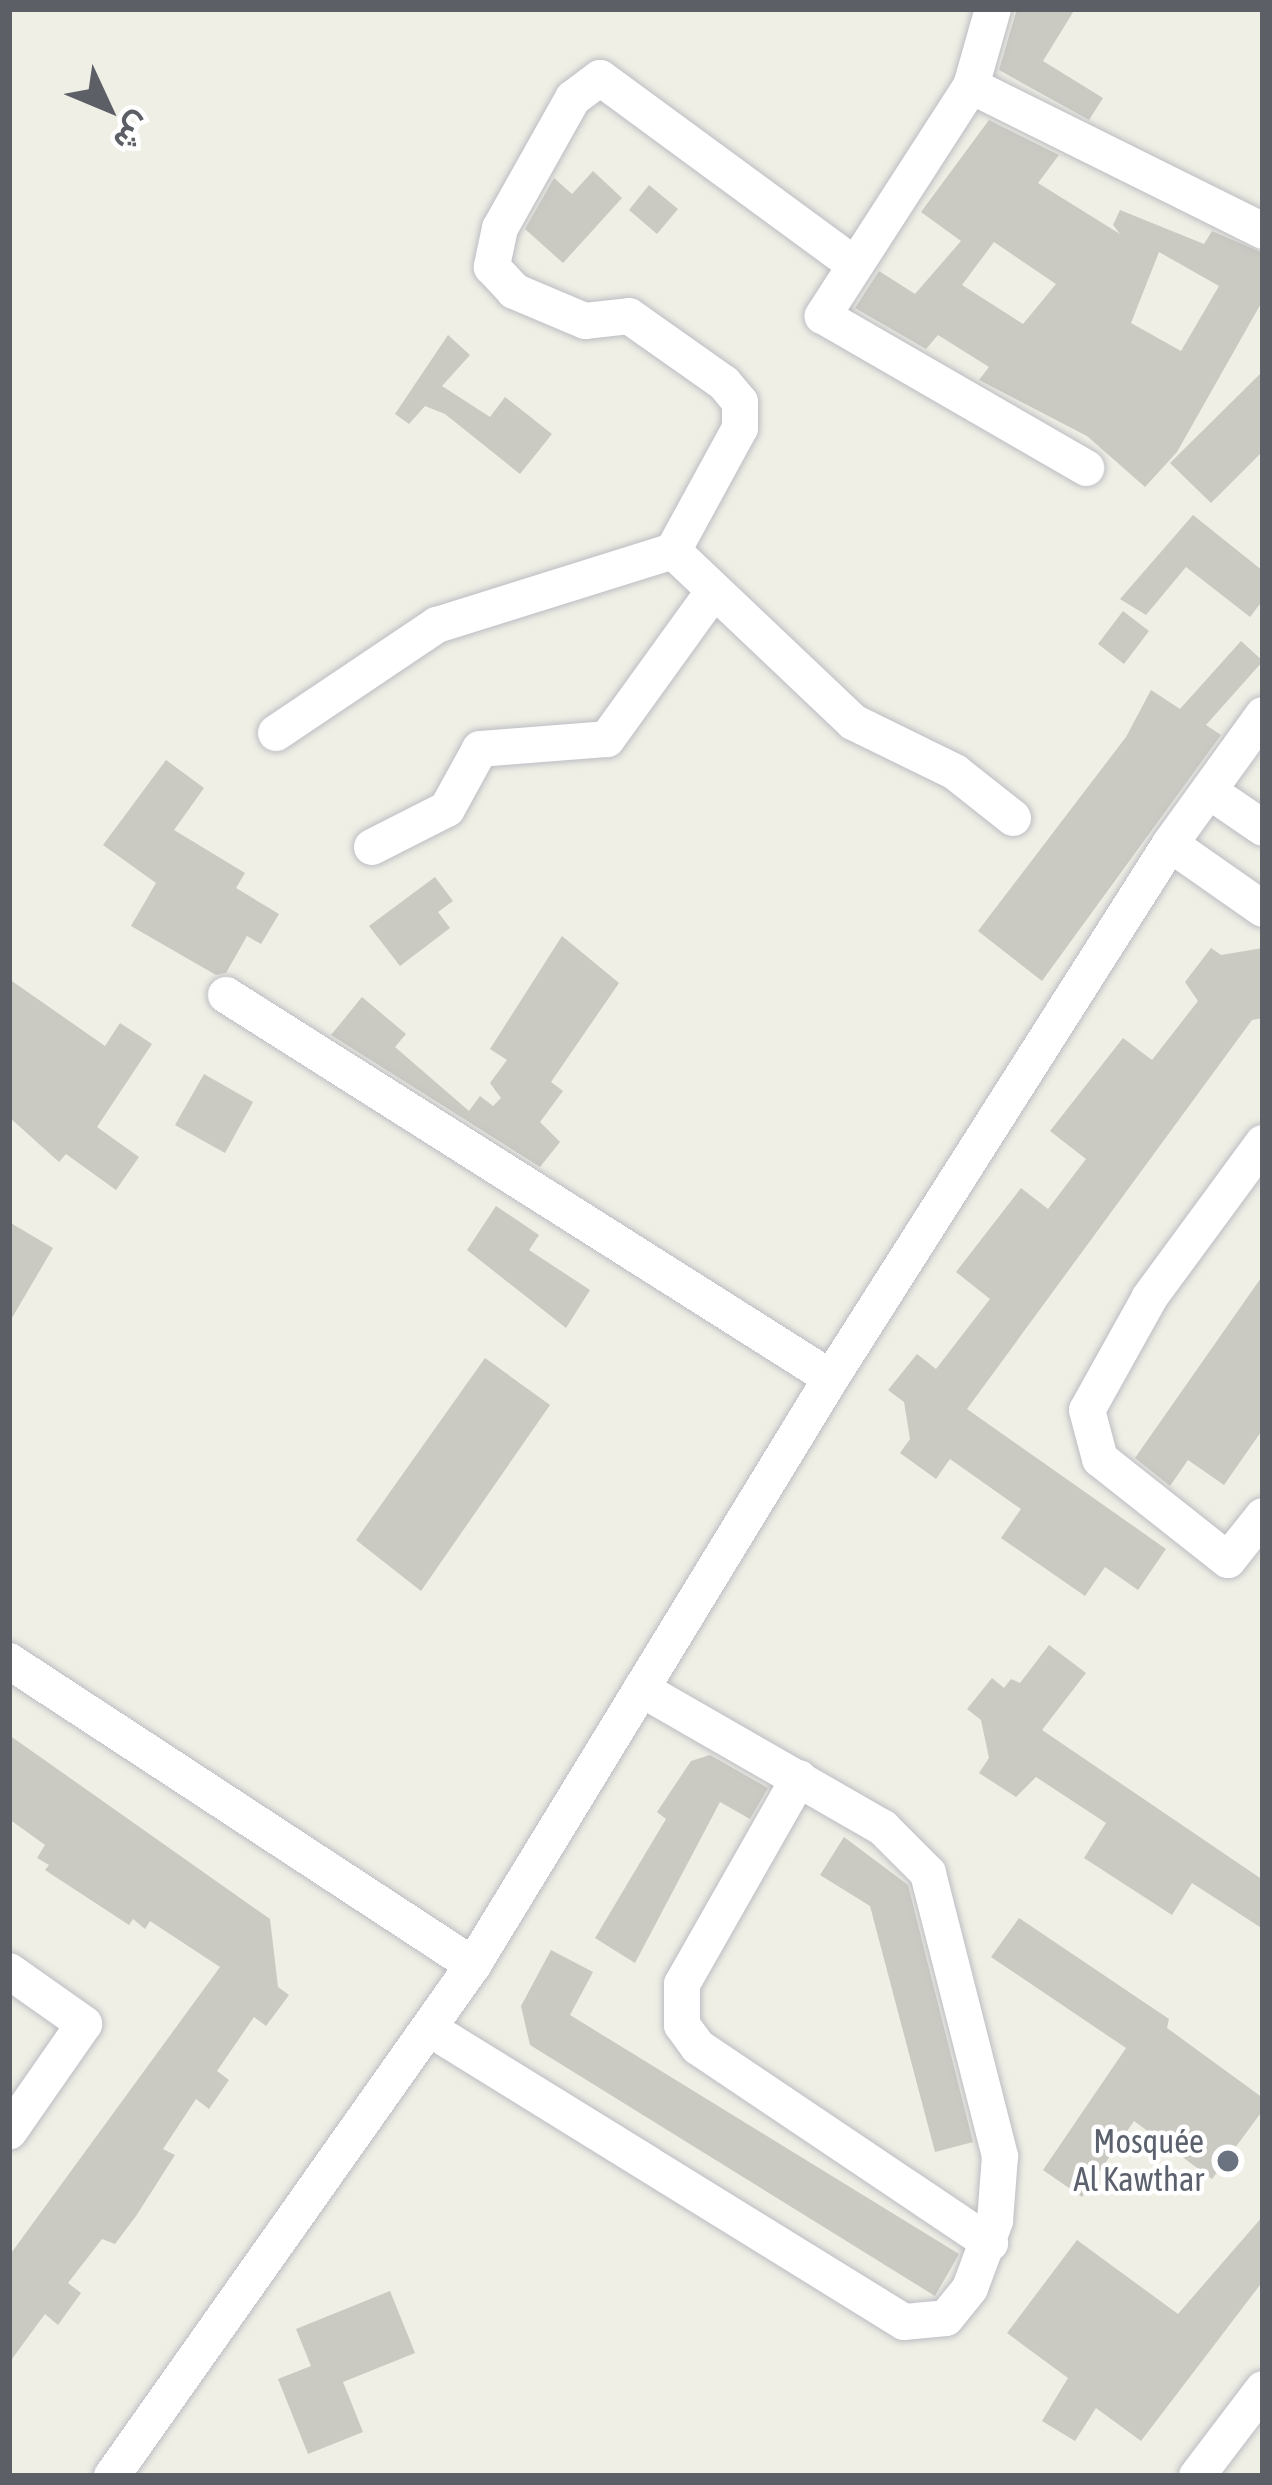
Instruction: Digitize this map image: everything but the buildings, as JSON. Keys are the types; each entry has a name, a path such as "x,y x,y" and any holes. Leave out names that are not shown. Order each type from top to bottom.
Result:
{"street":[{"path":"992,9 971,86 823,316 1086,468"},
{"path":"276,733 437,625 673,551 732,448 740,402 644,324 628,316 586,321 514,291 492,267 500,228 579,87 600,78 621,86 855,265"},
{"path":"971,86 1263,231"},
{"path":"673,551 711,596 853,722 955,772 1013,818"},
{"path":"373,848 447,808 480,749 607,739 711,596"},
{"path":"112,2476 473,1965 831,1378 1170,844 1263,715"},
{"path":"1209,791 1263,827"},
{"path":"1170,844 1263,909"},
{"path":"226,994 831,1378"},
{"path":"1263,1143 1150,1297 1087,1410 1100,1459 1228,1560 1263,1516"},
{"path":"9,1661 473,1965"},
{"path":"430,2029 904,2322 946,2318 990,2243 1000,2193 995,2119 936,1893 900,1840 641,1689"},
{"path":"800,1778 682,1984 682,2025 698,2048 990,2243"},
{"path":"9,1971 84,2024 9,2132"},
{"path":"1197,2476 1263,2389"}],"place":[{"name":"Mosquée Al Kawthar","path":"1228,2161"}]}
